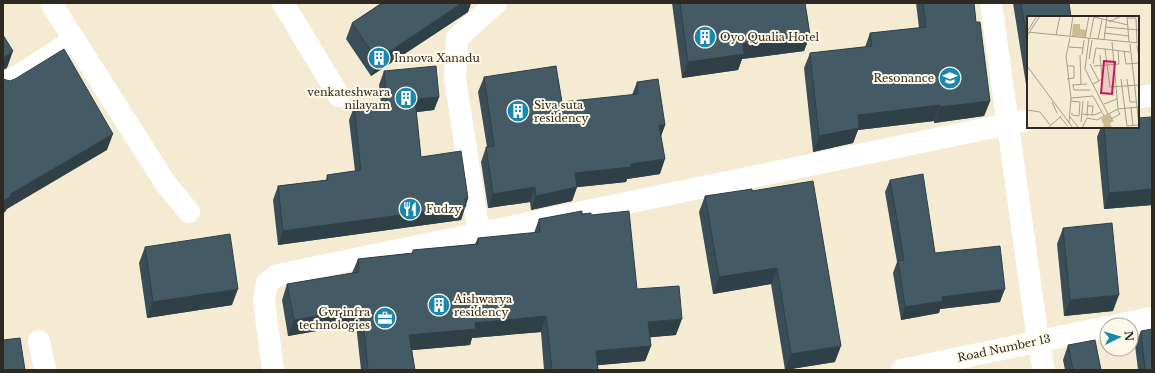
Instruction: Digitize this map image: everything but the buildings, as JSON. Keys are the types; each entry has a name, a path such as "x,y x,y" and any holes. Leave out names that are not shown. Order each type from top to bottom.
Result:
{"street":[{"path":"51,3 166,184 189,212"},
{"path":"283,3 339,96"},
{"path":"479,234 455,78 457,38 496,3"},
{"path":"991,3 1018,122 1038,341 1044,370"},
{"path":"3,85 74,40"},
{"path":"1139,98 1152,95"},
{"path":"273,370 264,301 267,283 278,275 1018,122"},
{"path":"1139,321 1152,318"},
{"name":"Road Number 13","path":"902,370 1099,329"},
{"path":"39,341 45,370"}],"place":[{"name":"Oyo Qualia Hotel","path":"705,37"},
{"name":"Innova Xanadu","path":"379,58"},
{"name":"Resonance","path":"950,78"},
{"name":"venkateshwara nilayam","path":"406,98"},
{"name":"Siva suta residency","path":"518,111"},
{"name":"Fudzy","path":"410,209"},
{"name":"Aishwarya residency","path":"439,305"},
{"name":"Gvr infra technologies","path":"385,318"}]}
